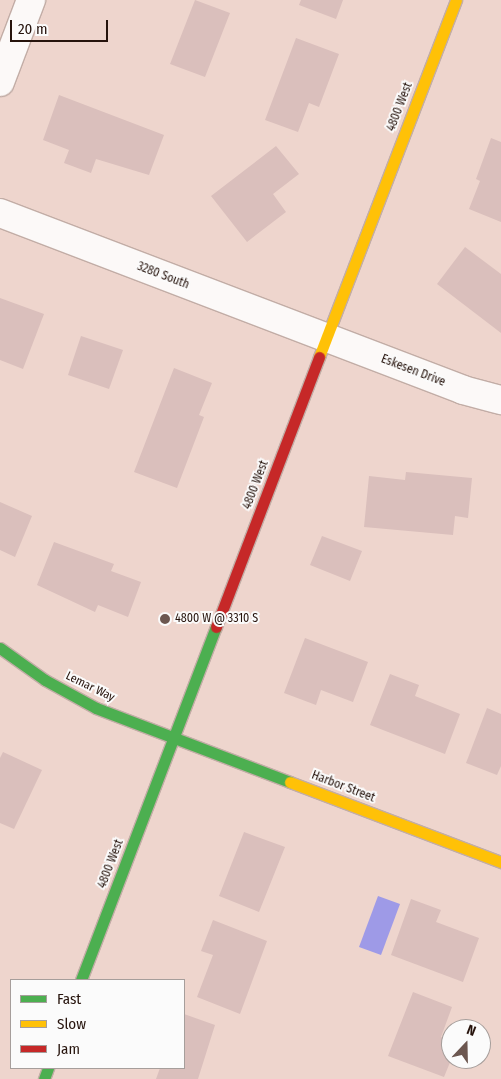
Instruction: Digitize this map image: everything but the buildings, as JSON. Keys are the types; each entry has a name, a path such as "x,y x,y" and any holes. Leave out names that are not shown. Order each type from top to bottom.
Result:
{"main road":[{"name":"4800 West","path":"81,979 456,0"},
{"name":"Lemar Way","path":"0,648 45,680 96,708 174,737"},
{"name":"Harbor Street","path":"174,737 501,862"}],"street":[{"path":"0,82 31,0"},
{"name":"3280 South","path":"0,213 327,338"},
{"name":"Eskesen Drive","path":"327,338 463,390 501,400"}],"shaded area":[{"path":"378,896 400,904 381,955 359,947"}],"traffic: fast":[{"path":"81,979 216,627"},
{"path":"0,648 45,680 96,708 290,782"},
{"path":"44,1079 48,1069"}],"traffic: slow":[{"path":"319,357 456,0"},
{"path":"290,782 501,862"}],"traffic: jam":[{"path":"216,627 319,357"}],"place":[{"name":"4800 W @ 3310 S","path":"165,619"}]}
